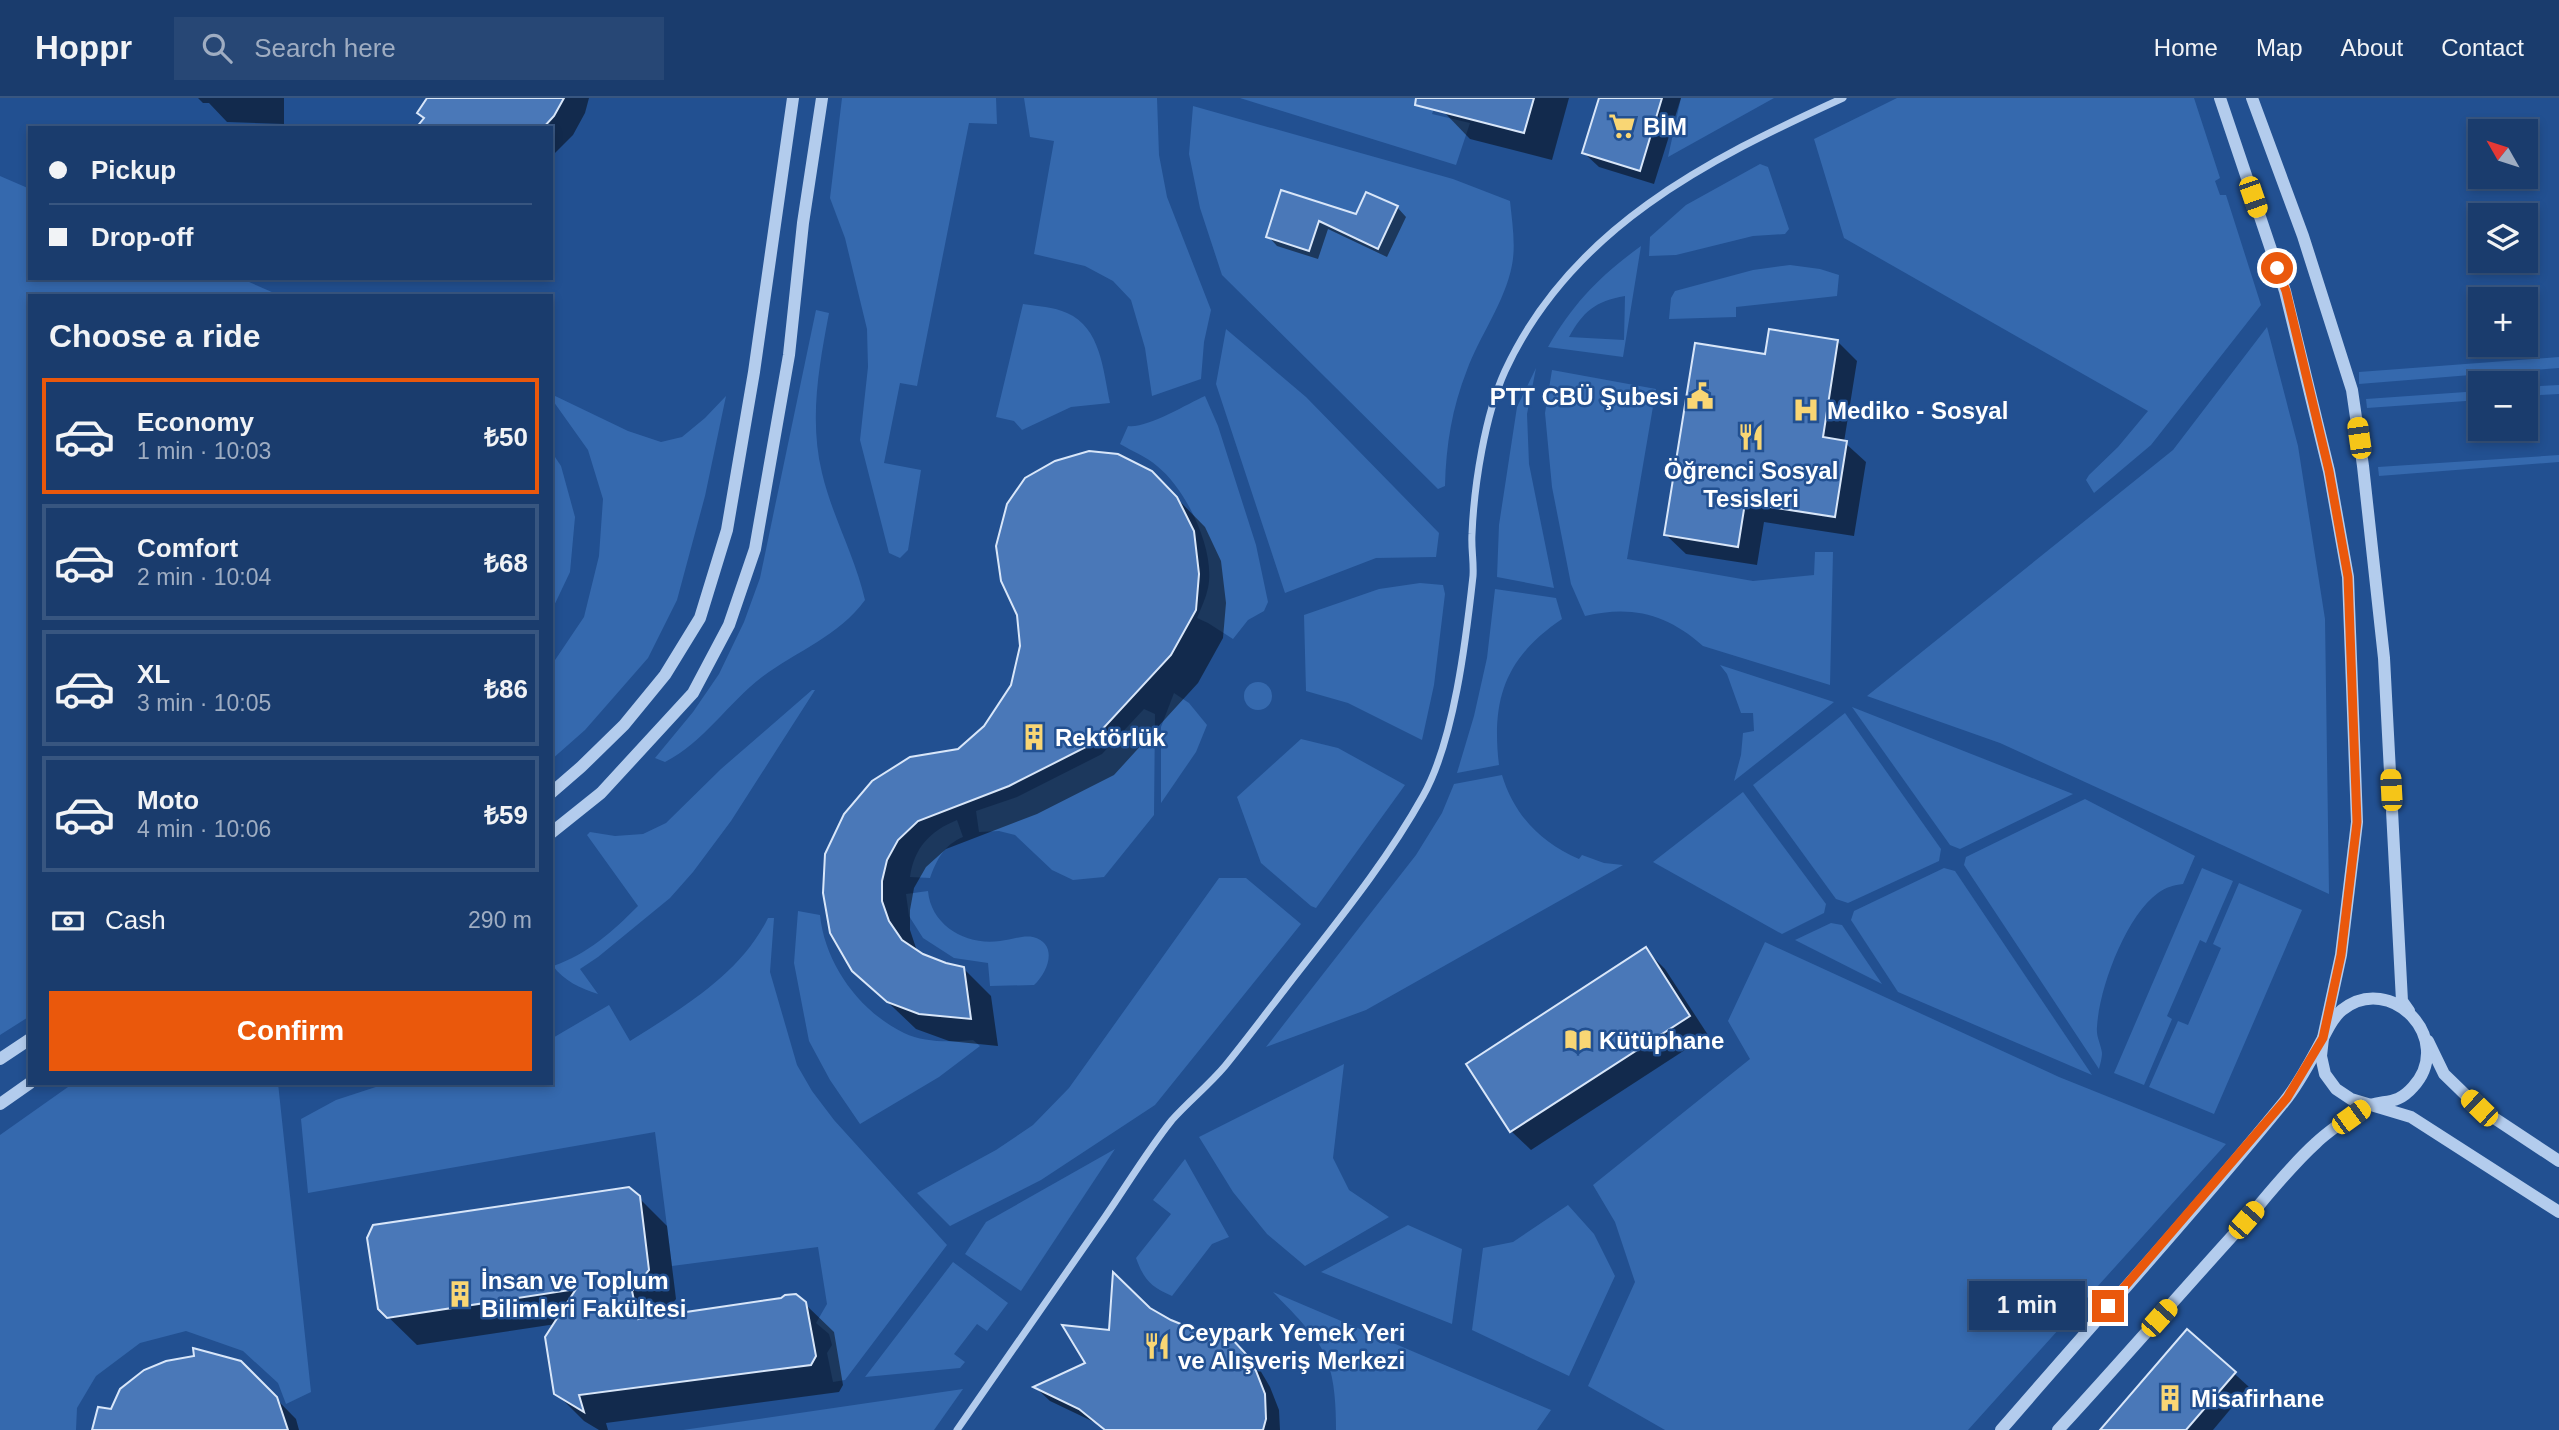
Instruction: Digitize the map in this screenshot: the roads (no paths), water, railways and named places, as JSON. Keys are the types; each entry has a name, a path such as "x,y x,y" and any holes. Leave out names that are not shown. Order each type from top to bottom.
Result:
{"street":[{"path":"553,791 624,724 665,675 700,618 727,530 754,372 793,98"},
{"path":"553,831 601,793 693,693 729,625 755,549 789,355 803,223 822,98"},
{"path":"957,1430 1171,1121 1222,1069 1395,843 1434,774 1445,742 1459,671 1473,574 1472,533 1485,430 1503,374 1539,313 1571,269 1620,223 1705,167 1777,128 1843,98"},
{"path":"2220,98 2286,291 2329,471 2348,577 2357,822 2341,955 2323,1038 2321,1056 2325,1074 2336,1089 2351,1100 2411,1117 2559,1212"},
{"path":"2252,98 2303,236 2352,390 2384,658 2402,1001 2421,1027 2444,1074 2479,1108 2559,1161"},
{"path":"2001,1430 2287,1098 2330,1022 2343,1009 2359,1001 2377,999 2395,1003 2410,1013 2421,1027 2427,1058 2422,1074 2413,1088 2400,1098 2385,1104 2368,1105 2316,1143 2059,1430"},
{"path":"0,1059 28,1039"},
{"path":"0,1104 28,1084"}],"place":[{"name":"BİM","path":"1622,126"},
{"name":"PTT CBÜ Şubesi","path":"1700,396"},
{"name":"Mediko - Sosyal","path":"1806,410"},
{"name":"Öğrenci Sosyal Tesisleri","path":"1751,437"},
{"name":"Rektörlük","path":"1034,737"},
{"name":"Kütüphane","path":"1578,1040"},
{"name":"İnsan ve Toplum Bilimleri Fakültesi","path":"460,1294"},
{"name":"Ceypark Yemek Yeri ve Alışveriş Merkezi","path":"1157,1346"},
{"name":"Misafirhane","path":"2170,1398"}]}
